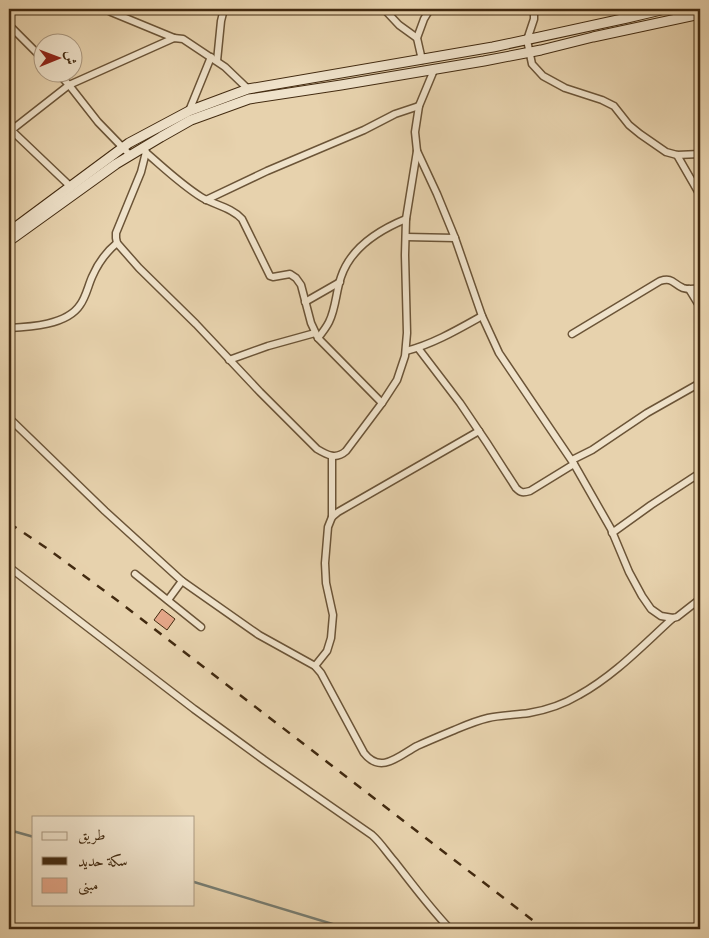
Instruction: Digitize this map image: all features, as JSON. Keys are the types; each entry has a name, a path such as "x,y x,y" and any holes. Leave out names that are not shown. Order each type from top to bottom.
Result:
{"street":[{"path":"105,9 183,40 225,67 248,89"},
{"path":"188,111 214,59 224,9"},
{"path":"384,9 399,25 417,38"},
{"path":"422,60 417,38 430,9"},
{"path":"534,9 534,19 527,40 532,64 543,76 565,88 614,106 640,134 666,152 677,155 700,154"},
{"path":"9,232 134,140 188,111 248,89 422,60 527,40 665,9"},
{"path":"9,240 130,155 143,150 191,120 249,99 434,70 529,52 700,14"},
{"path":"9,25 32,48"},
{"path":"71,187 10,130 69,85 174,38"},
{"path":"143,150 141,172 116,233 117,243 139,268 317,449 324,454 338,456 345,452 382,403 397,380 405,356 407,314 406,220 417,151 415,132 419,106 434,70"},
{"path":"66,82 98,122 130,155"},
{"path":"206,200 364,130 395,114 419,106"},
{"path":"134,140 175,179 206,200 236,213 242,218 270,276 288,274 294,276 301,285 311,323 317,336 382,403"},
{"path":"417,151 455,238 482,316 499,353 573,462 612,533 642,596 651,609 661,616 673,618"},
{"path":"677,155 700,195"},
{"path":"229,360 268,346 317,336 329,322 342,275 351,258 361,246 376,234 406,220"},
{"path":"406,237 455,238"},
{"path":"9,328 51,323 68,316 76,310 83,300 98,264 117,243"},
{"path":"572,334 660,280 672,280 681,287 689,289 700,288"},
{"path":"306,302 340,282"},
{"path":"689,289 700,307"},
{"path":"406,351 438,340 482,316"},
{"path":"418,348 479,431 516,488 522,493 530,491 543,483 647,413 700,383"},
{"path":"9,418 182,582 259,635 315,666 321,673 368,758 373,762 386,763 417,746 475,721 530,713 560,705 600,682 673,618 700,599"},
{"path":"332,517 479,431"},
{"path":"315,666 327,651 331,638 333,614 326,583 325,562 328,527 332,517 332,456"},
{"path":"612,533 651,504 700,473"},
{"path":"9,567 194,709 372,835 382,844 450,929"},
{"path":"135,574 201,627"},
{"path":"168,600 182,582"}],"building":[{"path":"162,609 175,619 167,630 154,620"}],"waterway":[{"path":"9,830 32,836"},
{"path":"195,882 349,929"}],"railway":[{"path":"9,523 48,549 114,598 544,929"}]}
